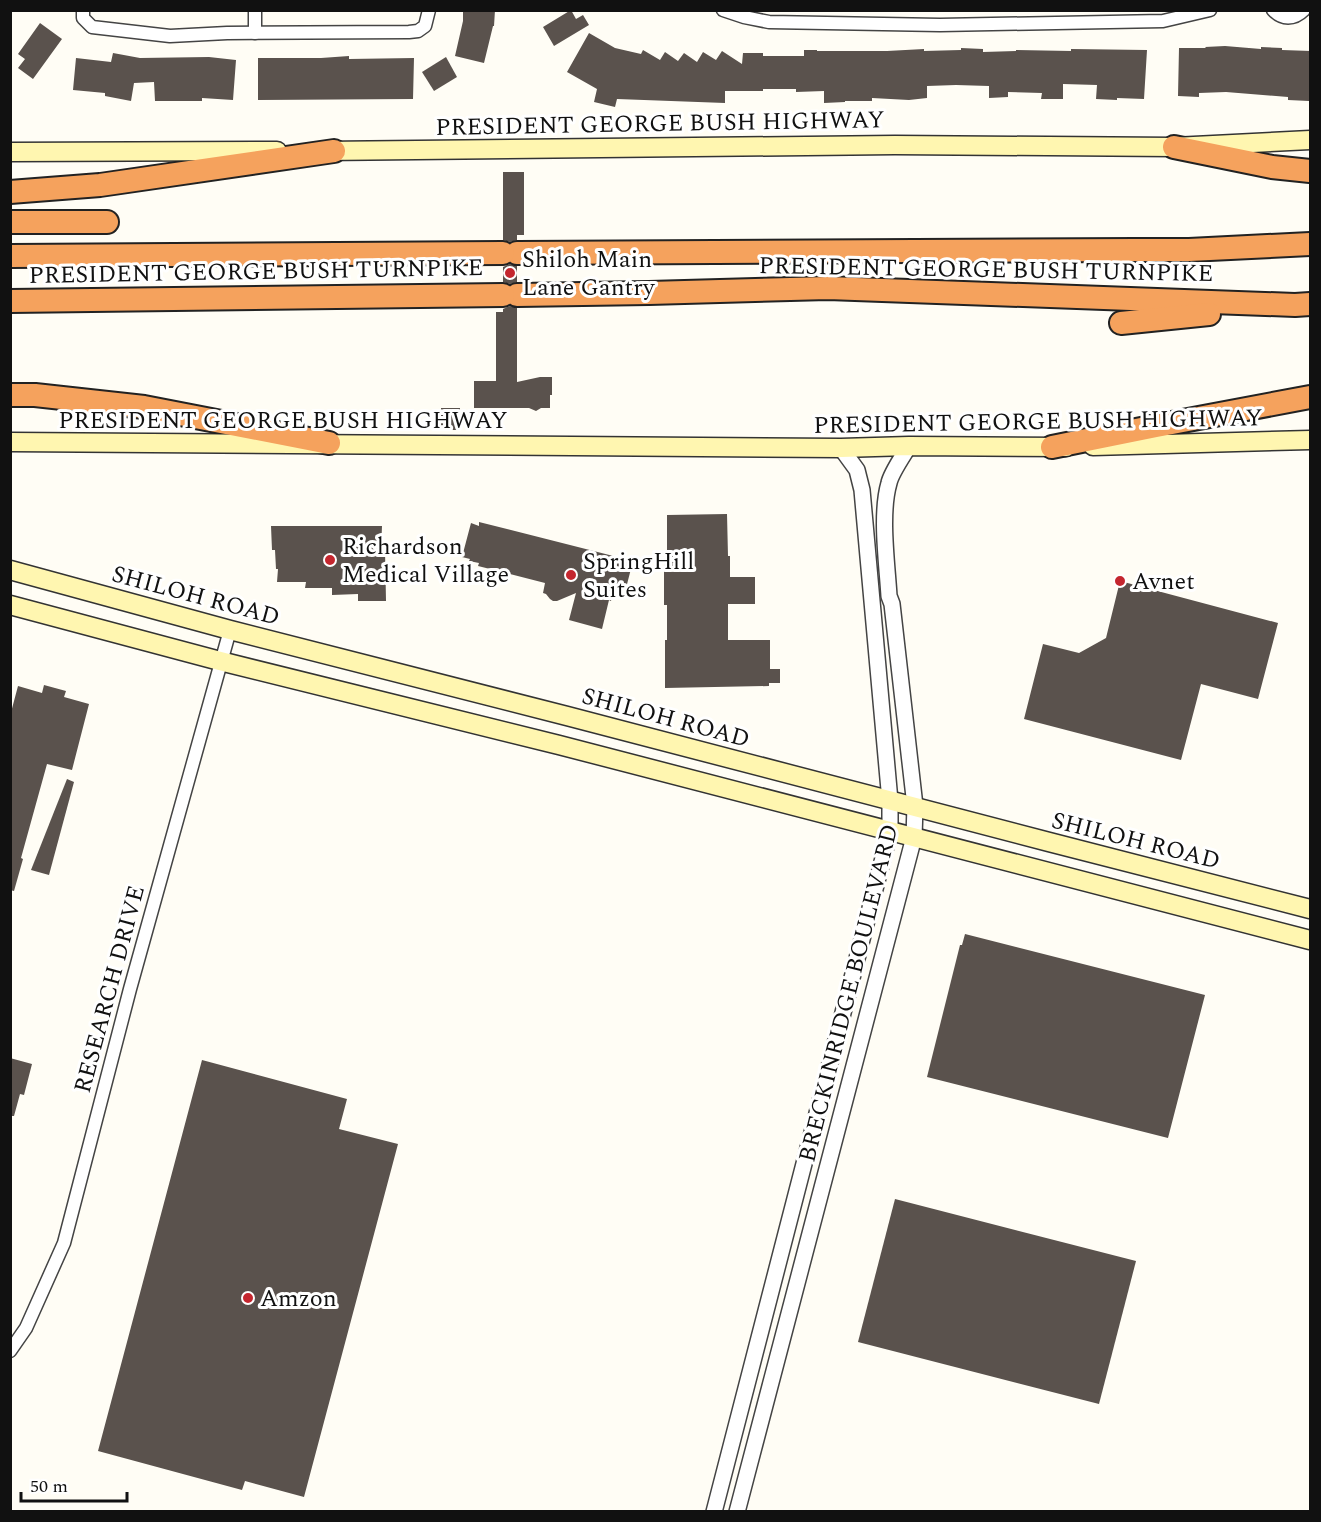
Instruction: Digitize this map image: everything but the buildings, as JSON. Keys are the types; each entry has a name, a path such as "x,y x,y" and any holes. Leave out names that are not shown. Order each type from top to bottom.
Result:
{"highway":[{"path":"1174,147 1272,167 1311,171"},
{"path":"10,192 100,185 334,151"},
{"path":"10,222 106,222"},
{"name":"PRESIDENT GEORGE BUSH TURNPIKE","path":"10,256 1136,250 1311,244"},
{"name":"PRESIDENT GEORGE BUSH TURNPIKE","path":"10,301 649,293 828,288 1303,305"},
{"path":"1121,323 1303,305"},
{"path":"10,395 35,395 144,407 329,443"},
{"path":"1052,447 1311,397"}],"main road":[{"name":"PRESIDENT GEORGE BUSH HIGHWAY","path":"10,152 895,145 1174,147 1311,140"},
{"name":"PRESIDENT GEORGE BUSH HIGHWAY","path":"10,442 841,448 1052,447 1311,440"},
{"name":"SHILOH ROAD","path":"10,570 230,630 1311,909"},
{"path":"10,605 220,661 559,745 1311,940"},
{"path":"559,745 567,716"}],"street":[{"path":"83,10 83,18 92,27 170,36 409,32 418,31 425,26 429,10"},
{"path":"255,10 255,33"},
{"path":"723,10 770,22 964,25 1163,21 1210,10"},
{"path":"1273,10 1286,18 1298,15 1304,10"},
{"name":"BRECKINRIDGE BOULEVARD","path":"737,1512 914,837 915,806 892,604 889,596 885,535 885,501 889,481 909,446"},
{"name":"BRECKINRIDGE BOULEVARD","path":"714,1512 890,831 890,801 862,490 857,470 841,448"},
{"path":"873,610 892,604"},
{"name":"RESEARCH DRIVE","path":"10,1351 26,1328 64,1243 130,989 230,630"}],"place":[{"name":"Shiloh Main Lane Gantry","path":"510,273"},
{"name":"Richardson Medical Village","path":"330,560"},
{"name":"SpringHill Suites","path":"571,575"},
{"name":"Avnet","path":"1120,581"},
{"name":"Amzon","path":"248,1298"}]}
